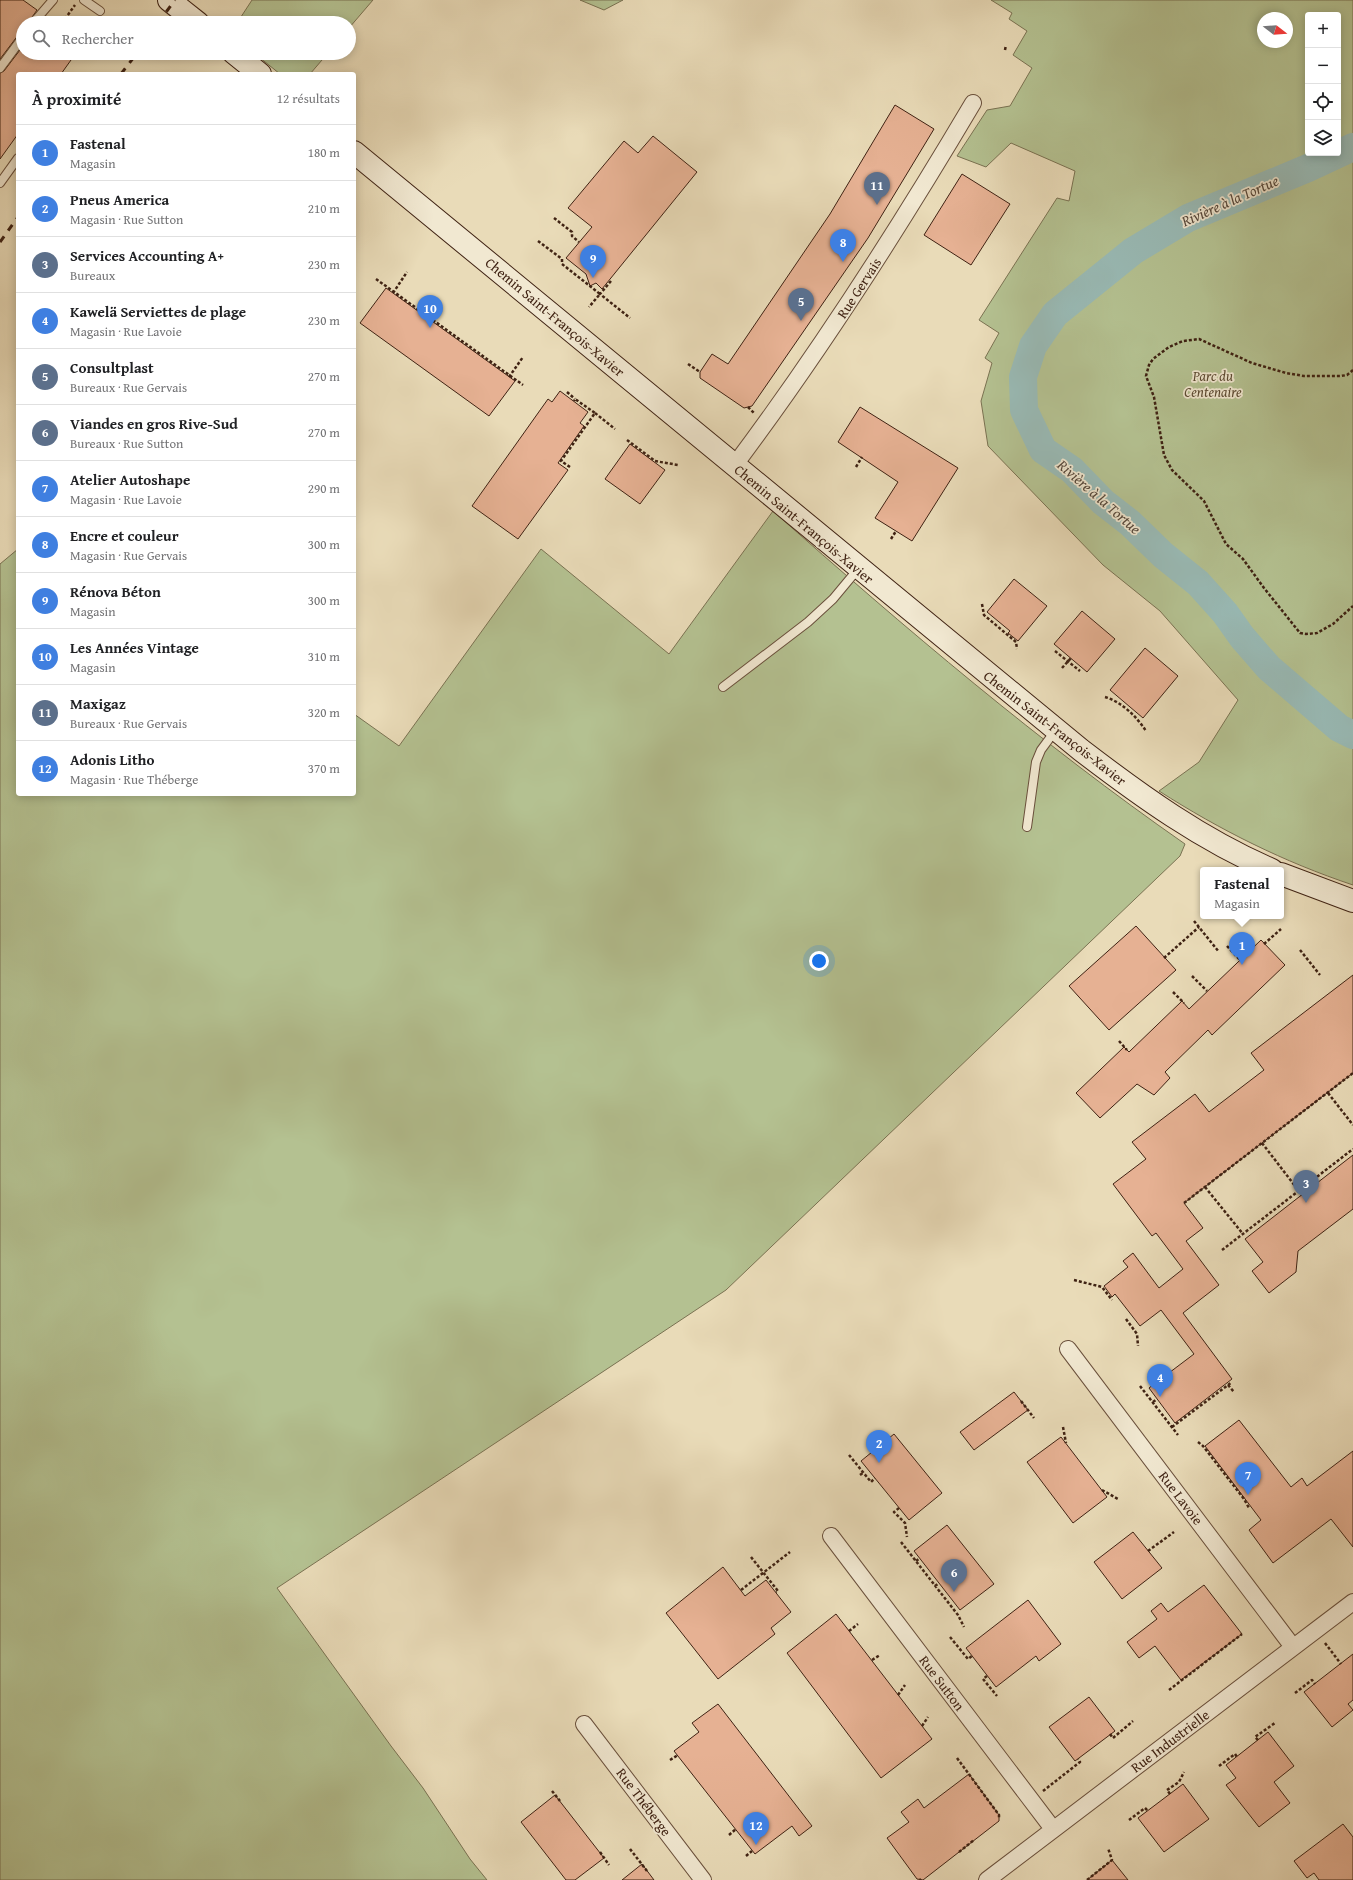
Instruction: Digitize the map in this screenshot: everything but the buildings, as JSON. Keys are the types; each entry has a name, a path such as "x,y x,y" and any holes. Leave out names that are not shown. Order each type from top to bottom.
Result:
{"street":[{"path":"169,0 189,16"},
{"path":"243,60 258,72"},
{"name":"Rue Gervais","path":"734,466 774,413 858,291 973,103"},
{"name":"Chemin Saint-François-Xavier","path":"356,154 1055,730 1121,781 1178,821 1232,851 1266,867"},
{"path":"1284,875 1353,901"},
{"name":"Rue Lavoie","path":"1068,1350 1293,1647"},
{"name":"Rue Sutton","path":"831,1536 1053,1829"},
{"name":"Rue Industrielle","path":"987,1880 1353,1602"},
{"name":"Rue Théberge","path":"584,1724 703,1880"}],"lane":[{"path":"39,16 53,0"},
{"path":"84,0 100,11"},
{"path":"0,68 16,46"},
{"path":"0,183 16,161"},
{"path":"723,687 808,622 833,599 858,568"},
{"path":"1027,827 1036,762 1041,750 1055,730"}],"path":[{"path":"67,16 79,0"},
{"path":"1004,50 1006,45"},
{"path":"554,218 572,232 572,236 579,242"},
{"path":"538,241 562,259 562,264 630,318"},
{"path":"393,292 407,272"},
{"path":"376,279 450,334 523,385"},
{"path":"589,307 611,281"},
{"path":"1353,370 1346,375 1341,376 1294,375 1268,368 1200,339 1183,340 1169,347 1153,359 1148,370 1147,381 1154,397 1161,442 1168,464 1172,470 1182,478 1204,501 1226,544 1243,559 1300,633 1318,633 1333,624 1353,606"},
{"path":"509,376 523,357"},
{"path":"688,364 700,372"},
{"path":"567,392 575,400 595,413 615,429"},
{"path":"570,467 561,461 595,413"},
{"path":"627,440 655,462 678,465"},
{"path":"856,467 862,457"},
{"path":"891,539 896,531"},
{"path":"982,604 984,615 1013,638 1016,642 1017,649"},
{"path":"1055,651 1080,671"},
{"path":"1062,668 1071,658"},
{"path":"1105,697 1114,700 1139,720 1146,731"},
{"path":"1124,708 1127,704"},
{"path":"1194,921 1220,952"},
{"path":"1164,958 1199,927"},
{"path":"1264,944 1281,929"},
{"path":"1227,946 1240,960"},
{"path":"1300,950 1320,976"},
{"path":"1192,976 1207,991"},
{"path":"1173,992 1184,1003"},
{"path":"1119,1041 1127,1050"},
{"path":"1184,1204 1353,1073"},
{"path":"1328,1093 1353,1125"},
{"path":"1262,1143 1302,1195"},
{"path":"1222,1250 1352,1150 1353,1155"},
{"path":"1342,1158 1345,1162"},
{"path":"1333,1165 1336,1168"},
{"path":"1320,1175 1323,1179"},
{"path":"1306,1185 1310,1189"},
{"path":"1205,1187 1242,1234"},
{"path":"1288,1199 1291,1203"},
{"path":"1276,1208 1280,1212"},
{"path":"1254,1225 1257,1229"},
{"path":"1074,1280 1102,1287 1112,1300"},
{"path":"1126,1319 1133,1326 1137,1334 1138,1346"},
{"path":"1172,1427 1232,1382"},
{"path":"1228,1385 1234,1392"},
{"path":"1140,1386 1178,1434"},
{"path":"1153,1402 1157,1399"},
{"path":"1021,1401 1034,1418"},
{"path":"1063,1427 1066,1443"},
{"path":"1198,1442 1212,1455 1245,1499 1249,1508"},
{"path":"849,1455 871,1482 875,1478"},
{"path":"860,1468 864,1465"},
{"path":"860,1475 864,1472"},
{"path":"1102,1490 1118,1499"},
{"path":"899,1508 894,1512 904,1523 907,1537"},
{"path":"1148,1551 1174,1532"},
{"path":"901,1542 926,1573 964,1627"},
{"path":"741,1590 790,1552"},
{"path":"752,1557 778,1591 776,1592"},
{"path":"916,1561 920,1558"},
{"path":"926,1573 929,1570"},
{"path":"935,1586 939,1583"},
{"path":"945,1599 949,1596"},
{"path":"954,1611 958,1607"},
{"path":"849,1631 858,1624"},
{"path":"1170,1690 1242,1634"},
{"path":"950,1637 968,1659 972,1656"},
{"path":"1325,1643 1341,1664"},
{"path":"872,1660 880,1655"},
{"path":"988,1676 983,1679 997,1696"},
{"path":"1295,1693 1312,1680 1315,1684"},
{"path":"898,1695 905,1685"},
{"path":"922,1726 928,1716"},
{"path":"1110,1734 1112,1738 1134,1721"},
{"path":"1258,1740 1255,1737 1275,1723"},
{"path":"1219,1766 1234,1754 1237,1757"},
{"path":"670,1760 678,1755"},
{"path":"957,1758 1000,1815 999,1818"},
{"path":"1051,1785 1080,1762 1078,1759"},
{"path":"1170,1794 1167,1790 1179,1782 1184,1772"},
{"path":"552,1791 560,1801"},
{"path":"1129,1820 1145,1808 1148,1811"},
{"path":"729,1835 736,1829"},
{"path":"959,1852 973,1841 975,1845"},
{"path":"1086,1880 1112,1860 1108,1848"},
{"path":"630,1849 647,1871"},
{"path":"746,1856 752,1851"},
{"path":"600,1852 609,1865"}],"green space":[{"path":"252,0 373,0 356,20 356,16 242,16"},
{"path":"580,0 623,0 604,10"},
{"name":"Parc du Centenaire","path":"991,0 1353,0 1353,885 1302,866 1253,844 1205,819 1159,791 1199,762 1238,700 1160,611 1103,565 988,446 981,401 992,363 985,358 999,333 979,320 1057,198 1069,201 1075,171 1011,143 986,167 957,156 987,110 1010,106 1032,68 1013,55 1027,31 1009,19 1012,13"},
{"path":"263,60 322,60 312,72 278,72"},
{"path":"773,511 974,684 1078,766 1185,844 1180,856 726,1290 277,1588 423,1788 470,1859 487,1880 0,1880 0,564 16,551 16,796 356,796 356,715 399,746 541,549 669,654"}],"waterway":[{"name":"Rivière à la Tortue","path":"1353,147 1308,168 1188,218 1133,251 1055,314 1033,346 1023,377 1024,410 1043,450 1072,470 1103,502 1130,523 1163,555 1198,583 1225,613 1242,637 1269,668 1339,728 1353,735"}],"railway":[{"path":"163,16 175,0"},
{"path":"123,72 132,60"},
{"path":"0,242 16,220"}],"place":[{"name":"Maxigaz","path":"877,205"},
{"name":"Encre et couleur","path":"843,262"},
{"name":"Rénova Béton","path":"593,278"},
{"name":"Consultplast","path":"801,321"},
{"name":"Les Années Vintage","path":"430,328"},
{"name":"Fastenal","path":"1242,965"},
{"name":"Services Accounting A+","path":"1306,1203"},
{"name":"Kawelä Serviettes de plage","path":"1160,1397"},
{"name":"Pneus America","path":"879,1463"},
{"name":"Atelier Autoshape","path":"1248,1495"},
{"name":"Viandes en gros Rive-Sud","path":"954,1592"},
{"name":"Adonis Litho","path":"756,1845"}]}
